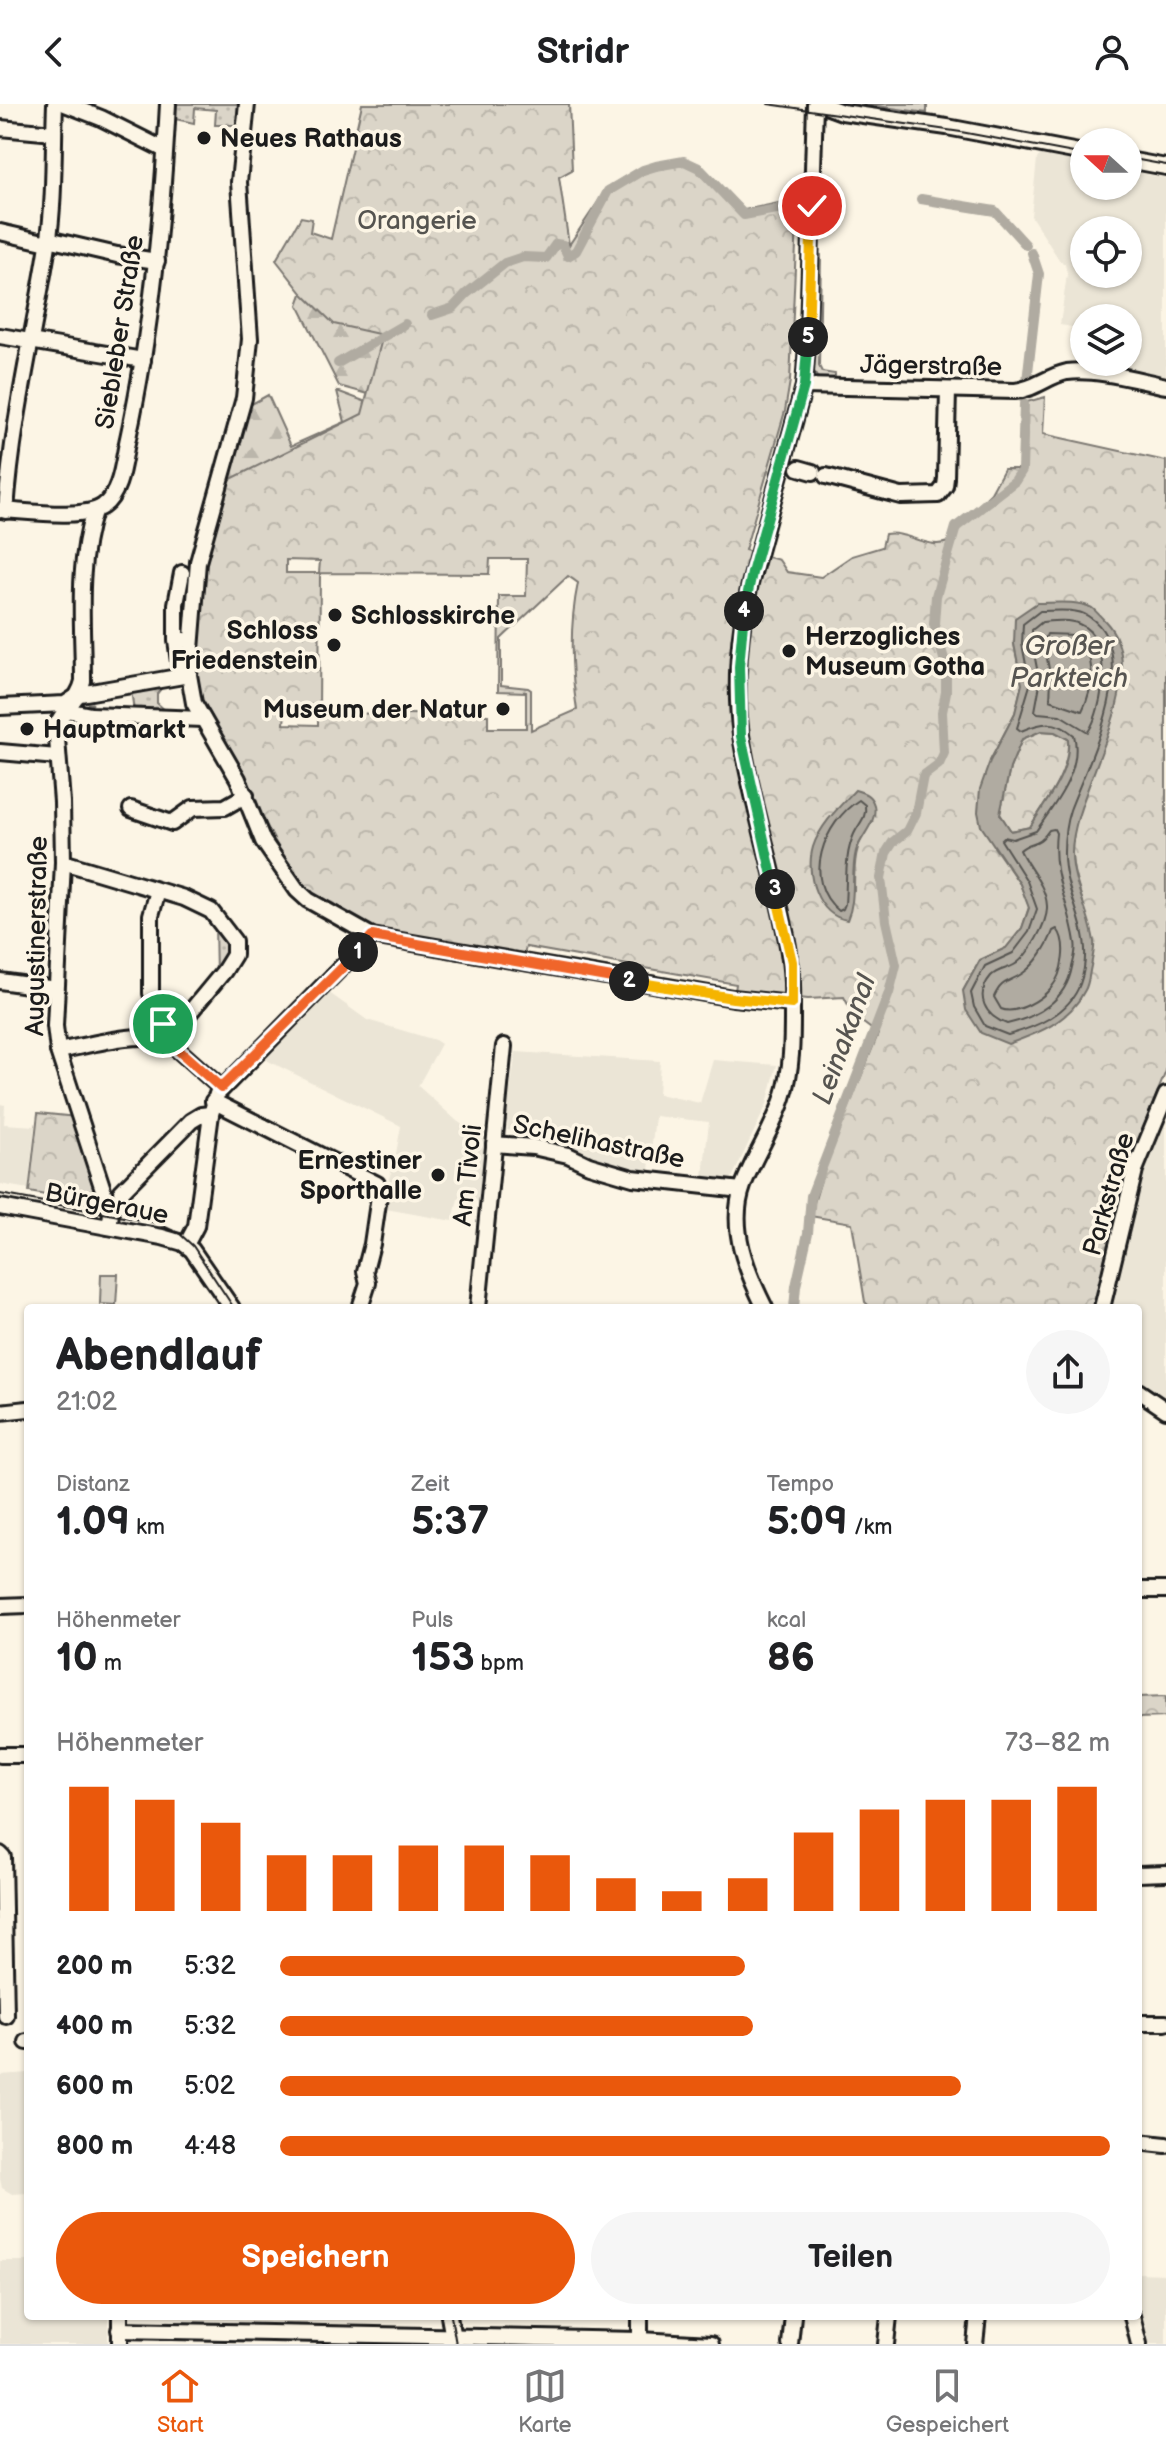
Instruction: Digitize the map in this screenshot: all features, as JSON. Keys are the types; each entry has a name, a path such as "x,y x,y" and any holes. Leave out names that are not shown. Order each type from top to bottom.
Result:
{"street":[{"path":"54,729 84,690 82,563 94,511 3,510 48,241 55,104"},
{"path":"65,104 165,150"},
{"name":"Siebleber Straße","path":"94,511 111,498 119,478 143,360 157,261 168,104"},
{"path":"247,104 239,182 250,339 244,398 198,562 184,640 183,676 203,719 234,770 263,841 297,890 322,909 372,936 733,998 792,1004"},
{"path":"763,1304 742,1251 738,1213 741,1190 781,1103 788,1080 792,962 741,733 740,658 744,612 752,573 804,386 818,104 842,112 947,127 1070,150"},
{"path":"0,128 54,133"},
{"path":"1142,163 1166,167"},
{"path":"0,232 157,261"},
{"path":"0,336 143,360"},
{"name":"Jägerstraße","path":"804,386 1026,390 1052,377 1079,371 1166,386"},
{"path":"813,472 901,496 938,495 945,486 946,478 948,390"},
{"path":"182,573 176,604 184,640"},
{"path":"84,690 183,676"},
{"path":"125,683 125,720"},
{"path":"0,707 54,729"},
{"path":"0,752 54,729 125,720 203,719"},
{"name":"Augustinerstraße","path":"54,729 62,802 63,864 55,1026 58,1051 111,1214 109,1227"},
{"path":"131,809 172,823 193,808 225,807 246,795"},
{"path":"63,864 184,898 211,911 234,941 234,955 224,971 167,1040"},
{"path":"158,891 151,915 151,993 167,1040 215,1101 377,1184 379,1196 365,1271 368,1283 361,1304"},
{"path":"121,1192 215,1101 372,936"},
{"path":"0,981 56,989"},
{"path":"58,1051 149,1035 167,1040"},
{"name":"Am Tivoli","path":"478,1304 504,1046"},
{"name":"Parkstraße","path":"1103,1304 1135,1170 1166,1095"},
{"path":"186,1245 196,1226 215,1101"},
{"name":"Schelihastraße","path":"494,1144 533,1147 568,1155 589,1165 633,1178 741,1190"},
{"name":"Bürgeraue","path":"0,1207 172,1239 186,1245 198,1258 229,1304"},
{"path":"754,1304 756,1289"},
{"path":"1142,1394 1166,1410"},
{"path":"0,1412 24,1409"},
{"path":"1142,1590 1166,1590"},
{"path":"0,1606 24,1605"},
{"path":"0,1755 24,1755"},
{"path":"0,1854 3,1857 6,2016"},
{"path":"1142,1874 1166,1873"},
{"path":"1142,2023 1166,2023"},
{"path":"1142,2142 1166,2145"},
{"path":"267,2333 268,2320"},
{"path":"450,2320 453,2340"},
{"path":"640,2320 640,2340"},
{"path":"790,2344 793,2320"},
{"path":"886,2344 889,2320"},
{"path":"975,2344 978,2320"},
{"path":"1133,2320 1139,2344"},
{"path":"120,2330 173,2338 267,2333 292,2338 383,2334 453,2340 640,2340 711,2344"}],"shaded area":[{"path":"1040,155 1070,160 1070,200 1142,200 1142,174 1166,178 1166,377 1142,372 1142,304 1070,304 1070,327 1060,325 1067,274 1065,264 1031,216"},
{"path":"328,992 367,1020 441,1044 418,1086 486,1142 480,1201 458,1199 453,1221 380,1208 401,1126 260,1057"},
{"path":"516,1052 660,1061 658,1094 700,1103 713,1060 777,1065 767,1104 731,1180 703,1176 709,1122 655,1116 649,1170 621,1166 546,1141 547,1135 507,1130 508,1122 505,1121"},
{"path":"0,1104 5,1105 4,1124 35,1126 28,1189 0,1184"},
{"path":"1166,1109 1166,1403 1142,1387 1142,1304 1113,1304 1139,1176"},
{"path":"24,2073 24,2193 12,2194 2,2188 0,2179 0,2075"},
{"path":"0,2261 24,2261 24,2320 108,2320 108,2344 0,2344"},
{"path":"1142,2273 1166,2274 1166,2344 1149,2344 1142,2317"}],"green space":[{"path":"176,104 238,104 236,125 215,125 216,110 195,108 194,123 175,119"},
{"name":"Orangerie","path":"362,104 569,104 572,170 559,177 569,245 606,190 640,169 684,160 701,167 744,210 798,199 790,381 785,411 745,550 779,560 787,572 821,577 852,556 882,547 885,534 932,544 948,542 954,529 991,493 1004,469 1019,469 1023,403 1045,397 1043,434 1166,461 1166,1071 1128,1166 1095,1304 865,1302 852,1223 810,1216 824,1170 878,1034 854,1016 844,997 808,999 735,991 736,984 526,947 523,958 431,943 368,925 339,912 313,895 292,874 197,692 194,660 199,584 225,482 362,414 383,335 334,324 302,293 276,260 301,217 312,219 310,232 331,239","holes":["490,559 527,559 526,596 499,596 498,691 526,692 526,728 488,728 488,715 319,713 320,573 489,574","286,560 320,561 319,573 286,573","568,576 578,583 572,646 577,710 531,730 531,690 501,685 501,639","1014,644 1110,728 1080,806 1073,837 1073,866 1083,902 963,991 980,960 1006,948 1022,928 1029,907 1020,884 994,847 990,761 1015,713 1022,684","285,712 318,713 318,725 284,724","837,809 872,822 858,846 854,891"]},
{"path":"863,104 927,104 927,113"},
{"path":"817,254 821,255 819,366 822,372 835,374 835,381 818,379 812,368"},
{"path":"303,291 399,320 379,397 339,386 298,305"},
{"path":"337,391 377,406 219,521 248,406 268,395 291,446 345,422"},
{"path":"164,685 157,694 157,703 166,711 134,711 131,690"},
{"path":"1041,731 1055,732 1068,739 1065,763 1056,785 1030,827 1011,831 1000,814 1010,768 1022,739"},
{"path":"208,915 220,925 217,928 232,944 224,958 227,960 216,976 215,923 208,922"},
{"path":"38,1113 76,1117 101,1199 99,1205 29,1192"},
{"path":"101,1274 118,1274 116,1304 100,1304"},
{"path":"1166,1696 1166,1717 1142,1718 1142,1697"}],"water":[{"name":"Großer Parkteich","path":"1037,603 1072,603 1092,608 1105,621 1119,644 1122,672 1118,702 1084,798 1075,828 1072,854 1075,876 1094,942 1087,984 1078,1001 1062,1018 1042,1031 1008,1044 981,1033 966,1010 963,991 980,960 1006,948 1022,928 1029,908 1020,884 981,826 978,812 980,789 990,761 1015,713 1022,684 1014,644 1015,618","holes":["1041,731 1055,732 1068,739 1062,774 1030,827 1011,831 1000,814 1010,768 1022,739"]},
{"path":"855,790 869,797 875,811 856,851 852,903 847,920 837,917 821,902 812,881 811,858 820,831"}],"waterway":[{"name":"Leinakanal","path":"432,315 453,308 505,263 523,257 546,258 556,244 563,245 568,256 576,251 608,191 643,170 684,161 699,168 744,215 782,208 799,196"},
{"name":"Leinakanal","path":"921,199 995,211 1026,245"},
{"name":"Leinakanal","path":"1027,381 1039,274 1032,253"},
{"name":"Leinakanal","path":"338,363 405,324"},
{"name":"Leinakanal","path":"794,1304 808,1233 811,1196 889,993 896,965 881,878 886,853 893,842 907,831 916,813 923,776 939,764 944,753 942,712 946,666 934,624 936,596 956,527 1015,481 1022,470 1024,404"}],"tram line":[{"path":"768,104 961,132 1070,152"},
{"path":"1142,161 1166,165"},
{"path":"0,1194 157,1223 180,1234 193,1246 231,1304"},
{"path":"452,2320 456,2344"}],"place":[{"name":"Neues Rathaus","path":"204,138"},
{"name":"Schlosskirche","path":"335,615"},
{"name":"Schloss Friedenstein","path":"334,645"},
{"name":"Herzogliches Museum Gotha","path":"789,651"},
{"name":"Museum der Natur","path":"503,709"},
{"name":"Hauptmarkt","path":"27,729"},
{"name":"Ernestiner Sporthalle","path":"438,1175"}],"route":[{"path":"163,1024 167,1040 221,1088 372,936 733,998 792,1004 792,962 741,736 739,667 746,598 804,386 812,206"}]}
